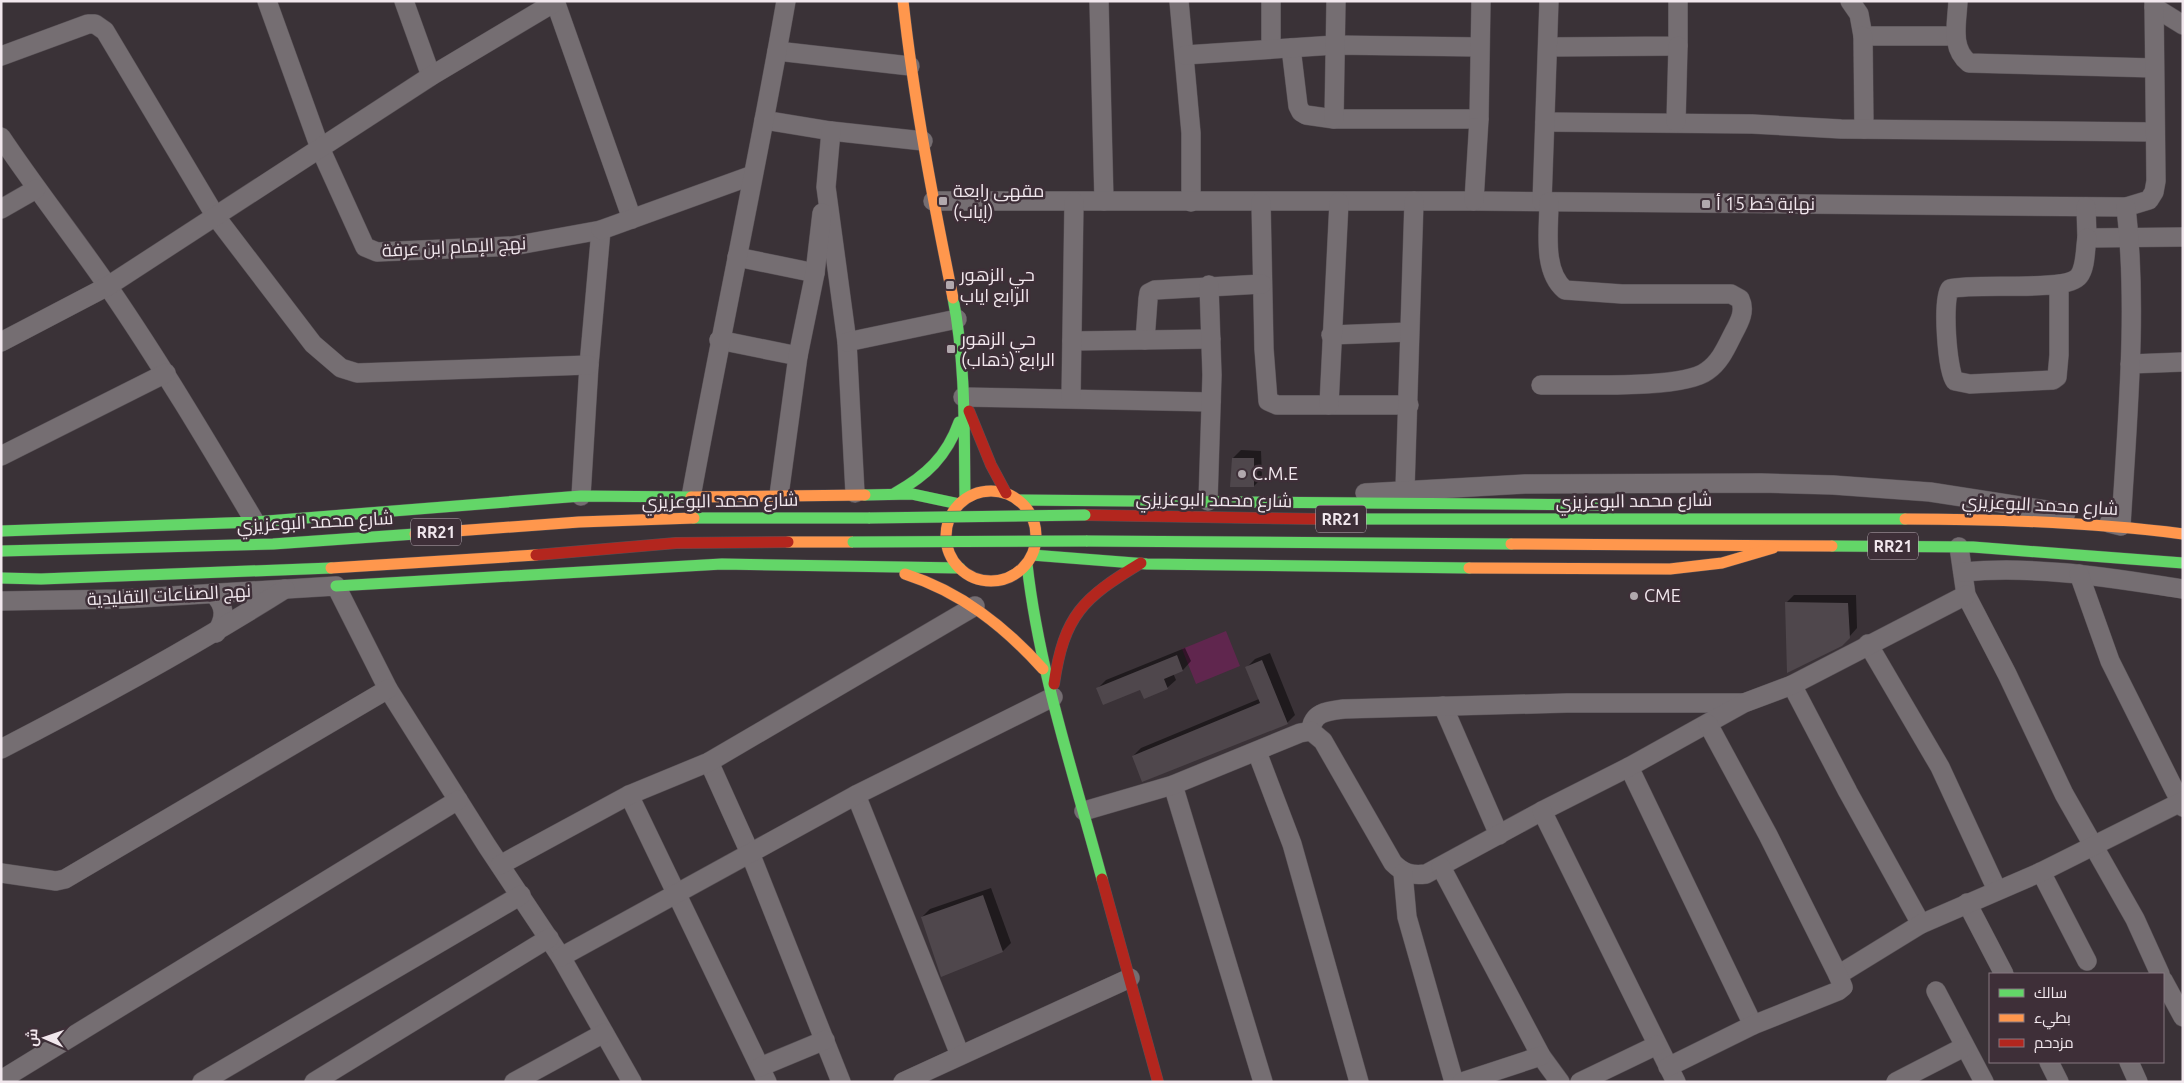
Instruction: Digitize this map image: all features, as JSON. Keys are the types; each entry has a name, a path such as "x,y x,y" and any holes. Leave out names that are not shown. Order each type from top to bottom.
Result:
{"main road":[{"path":"903,1 910,66 933,201 957,319 963,397 962,502"},
{"path":"895,494 914,484 944,456 954,438 961,418 963,397"},
{"path":"963,397 988,459 1006,494"},
{"path":"988,592 960,568 949,551 946,531 953,512 962,502 985,491 1006,494 1018,500 1026,507 1035,525 1035,545 1030,559 1030,599 1044,671 1053,697 1158,1082"},
{"path":"1,531 255,522 581,496 691,498 895,494 928,496 962,502"},
{"path":"1018,500 1615,506"},
{"path":"1674,507 1715,510 1754,518"},
{"name":"شارع محمد البوعزيزي","path":"1,551 273,544 579,522 686,518 1085,515 1388,520 1969,519 2121,526 2183,534"},
{"name":"RR21","path":"1,578 41,579 306,570 580,552 676,543 1086,541 1158,543 1783,544 1959,547 2183,563"},
{"path":"973,578 997,581 1018,572 1030,559 1416,568 1687,568 1728,562 1783,544"},
{"path":"1053,697 1059,648 1071,617 1099,589 1141,563"},
{"path":"336,586 722,564 960,568"},
{"path":"880,567 913,576 945,589 975,606 1024,647 1044,671"},
{"path":"1024,631 1041,653"}],"street":[{"name":"نهج الإمام ابن عرفة","path":"267,1 320,148 361,242 364,247 371,251 513,246 601,230 753,175"},
{"path":"404,1 431,76"},
{"path":"691,498 719,340 778,51 786,1"},
{"path":"1099,1 1104,201"},
{"path":"1179,1 1191,133 1191,202"},
{"path":"1271,1 1271,49"},
{"path":"1334,119 1336,1"},
{"path":"1474,201 1479,119 1480,1"},
{"path":"1541,385 1656,383 1694,378 1706,372 1717,362 1743,313 1740,299 1731,294 1622,294 1565,290 1554,278 1549,259 1545,202 1545,122 1549,1"},
{"path":"1676,122 1678,1"},
{"path":"1850,1 1859,14 1863,36 1864,129"},
{"path":"1958,1 1956,36 1963,58 1969,63 2154,68"},
{"path":"1,342 108,286 431,76 555,2 632,219"},
{"path":"2154,4 2183,25"},
{"path":"933,201 1474,201 2126,207 2149,200 2154,192 2154,4"},
{"path":"1,56 88,24 94,24 105,31 216,217 313,344 341,368 356,373 589,365"},
{"path":"1863,36 1956,36"},
{"path":"1185,55 1335,45 1479,46"},
{"path":"1548,47 1678,46"},
{"path":"1291,48 1300,112 1312,117 1334,119 1479,119"},
{"path":"778,51 910,66"},
{"path":"764,120 831,131 923,141"},
{"path":"1545,122 1676,122 1864,129 2155,132"},
{"path":"779,496 798,356 815,273 831,131"},
{"path":"1,137 36,189 108,286 166,373 255,522"},
{"path":"826,187 847,342 855,494"},
{"path":"1,209 36,189"},
{"path":"1071,398 1074,202"},
{"path":"1261,202 1262,284 1268,401 1277,405 1408,405"},
{"path":"1329,405 1339,202"},
{"path":"1405,489 1414,202"},
{"path":"2059,284 2060,355 2057,377 2053,380 1970,384 1955,381 1950,371 1948,356 1947,300 1950,289 2059,284 2066,284 2079,277 2082,272 2087,238 2086,207"},
{"path":"1334,502 1366,493 1405,489 1525,484 1663,481 1833,485 1978,498 2074,515 2121,526 2130,364 2130,237 2126,207"},
{"path":"581,496 589,365 601,230"},
{"path":"2087,238 2183,237"},
{"path":"737,257 815,273"},
{"path":"1145,340 1149,293 1161,289 1209,285 1262,284"},
{"path":"1208,501 1211,402 1209,285"},
{"path":"847,342 957,319"},
{"path":"1331,335 1409,332"},
{"path":"719,340 798,356"},
{"path":"1072,341 1211,340"},
{"path":"2130,364 2183,362"},
{"path":"1,456 166,373"},
{"path":"963,397 1211,402"},
{"path":"1959,547 1966,595 2007,674 2064,794 2095,844 2135,919 2160,973"},
{"path":"1963,572 2023,570 2079,574 2183,589"},
{"path":"1838,974 1921,924 2041,872 2095,844 2182,804 2114,669 2079,574"},
{"path":"336,586 388,689 561,957 632,1082"},
{"name":"نهج الصناعات التقليدية","path":"1,601 122,599 336,586"},
{"path":"1,749 96,700 216,632 288,588"},
{"path":"213,593 219,599 224,611 222,623 216,632"},
{"path":"1084,811 1173,785 1300,733 1311,731 1324,741 1393,863 1403,873 1415,876 1441,867 1542,811 1629,767 1744,703 1792,685 1868,644 1966,595"},
{"path":"500,865 629,796 709,762 975,606"},
{"path":"1868,644 1940,767 1997,890"},
{"path":"1792,685 1848,792 1921,924"},
{"path":"1,873 56,882 65,879 388,689"},
{"path":"561,957 856,795 1053,697"},
{"path":"1311,731 1316,718 1332,711 1614,702 1744,703"},
{"path":"1443,706 1499,835"},
{"path":"1542,811 1672,1074 1753,1025 1838,991 1842,987 1838,974 1768,836 1708,724"},
{"path":"1257,752 1292,844 1359,1082"},
{"path":"709,762 750,853 841,1082"},
{"path":"1629,767 1753,1025"},
{"path":"1173,785 1263,1082"},
{"path":"856,795 960,1055"},
{"path":"629,796 678,892 764,1075 825,1040"},
{"path":"1,1080 458,800"},
{"path":"1441,867 1541,1056 1560,1082"},
{"path":"2041,872 2087,961"},
{"path":"1403,873 1407,917 1454,1082"},
{"path":"202,1082 521,895"},
{"path":"1967,903 2003,973"},
{"path":"314,1082 549,938"},
{"path":"903,1082 1130,978"},
{"path":"2164,982 2183,1017"},
{"path":"1936,990 1964,1047 1984,1082"},
{"path":"514,1082 604,1033"},
{"path":"1580,1082 1657,1045"},
{"path":"1896,1082 1964,1047"},
{"path":"1462,1082 1541,1056"},
{"path":"2050,1063 2059,1082"},
{"path":"2129,1063 2138,1082"}],"shaded area":[{"path":"1226,631 1240,666 1196,684 1182,649"}],"building":[{"name":"C.M.E","path":"1232,458 1254,458 1254,487 1230,487"},
{"path":"1785,602 1848,603 1850,638 1842,646 1787,673"},
{"path":"1177,655 1183,671 1164,679 1168,689 1144,699 1140,690 1103,705 1096,688"},
{"path":"1262,660 1288,724 1142,782 1132,756 1260,703 1245,667"},
{"path":"983,895 1003,952 941,977 921,917"}],"traffic: fast":[{"path":"953,298 962,373 965,499"},
{"path":"895,493 916,480 934,464 948,445 959,422"},
{"path":"865,495 912,494 959,504"},
{"path":"1,531 255,522 581,496 691,497"},
{"path":"1018,500 1602,505"},
{"path":"870,518 1085,515"},
{"path":"694,518 870,518"},
{"path":"1318,519 1905,519"},
{"path":"1,551 273,544 415,534"},
{"path":"1086,541 1511,544"},
{"path":"853,542 1086,541"},
{"path":"1832,546 1973,547 2183,563"},
{"path":"1032,555 1147,564 1469,568"},
{"path":"336,586 722,564 960,568"},
{"path":"1027,564 1040,644 1049,683 1102,879"},
{"path":"1,578 41,579 331,568"}],"traffic: slow":[{"path":"903,1 925,150 953,298"},
{"path":"991,491 1008,494 1023,504 1033,519 1036,536 1033,553 1023,568 1008,578 991,581 974,578 959,568 949,553 946,536 949,519 959,504 974,494 991,491"},
{"path":"691,497 865,495"},
{"path":"415,534 579,522 694,518"},
{"path":"1905,519 2044,522 2183,534"},
{"path":"788,542 853,542"},
{"path":"1511,544 1832,546"},
{"path":"1469,568 1670,569 1722,563 1773,548"},
{"path":"331,568 536,555"},
{"path":"905,574 945,590 980,612 1013,639 1043,669"}],"traffic: jam":[{"path":"969,411 991,465 1006,493"},
{"path":"1085,515 1318,519"},
{"path":"536,555 676,543 788,542"},
{"path":"1054,684 1058,660 1064,641 1080,611 1104,587 1141,563"},
{"path":"1102,879 1158,1082"}],"place":[{"name":"مقهى رابعة (إياب)","path":"943,201"},
{"name":"نهاية خط 15 أ","path":"1706,204"},
{"name":"حي الزهور الرابع اياب","path":"950,285"},
{"name":"حي الزهور الرابع (ذهاب)","path":"951,349"},
{"name":"C.M.E","path":"1242,474"},
{"name":"CME","path":"1634,596"}]}
